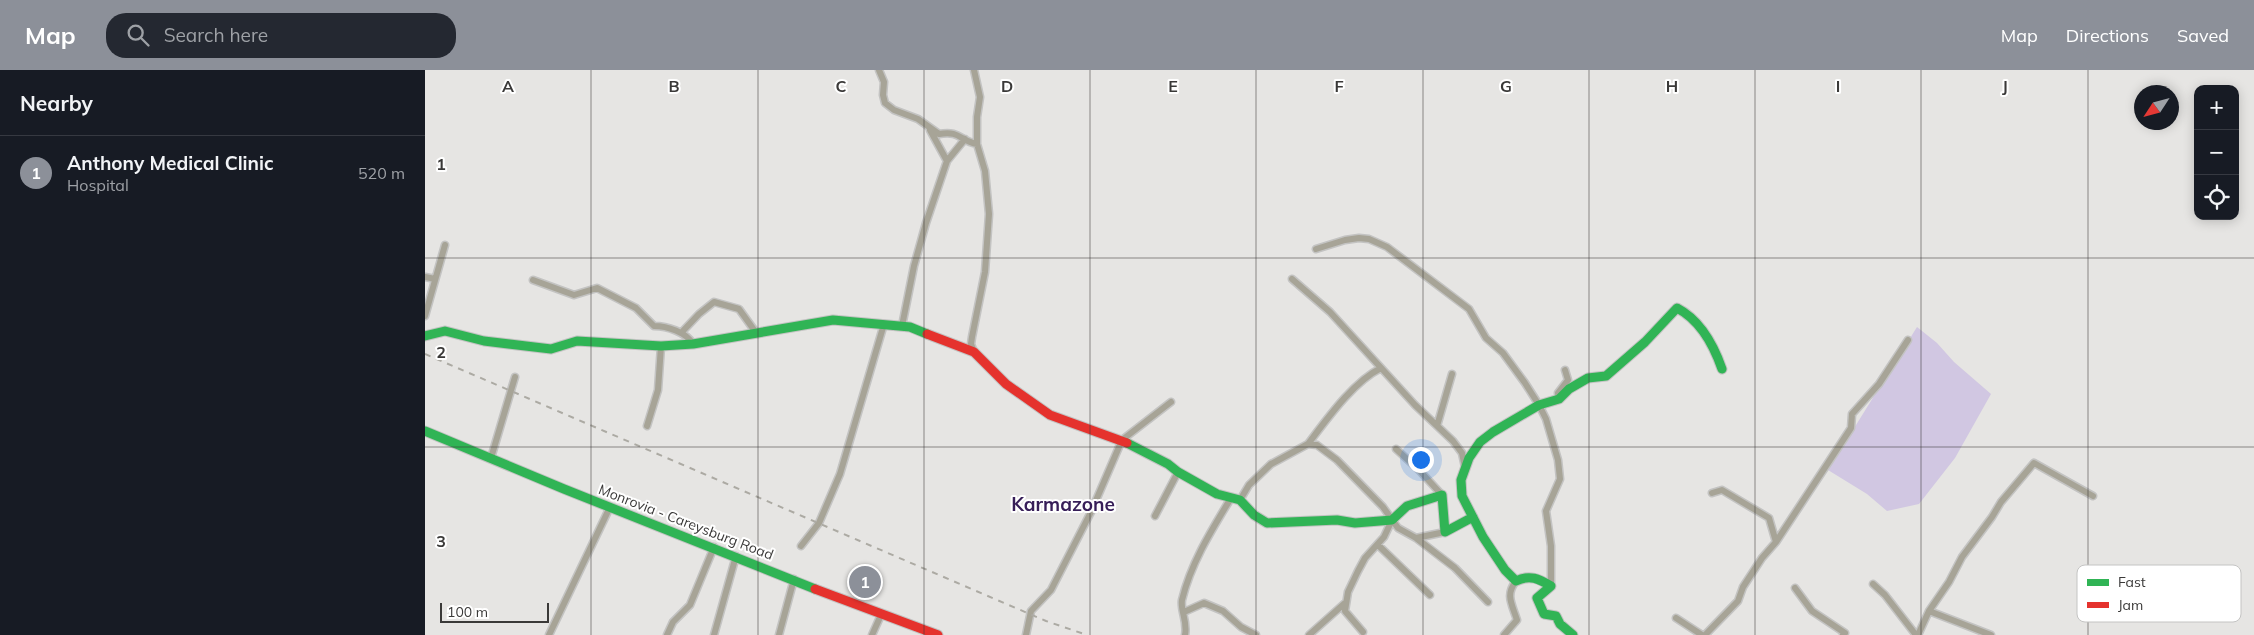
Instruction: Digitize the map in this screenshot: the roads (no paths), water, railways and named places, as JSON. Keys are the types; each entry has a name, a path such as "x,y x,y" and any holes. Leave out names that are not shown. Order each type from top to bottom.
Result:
{"street":[{"path":"879,70 884,82 883,95 885,103 894,110 918,119 939,134 951,132 977,144"},
{"path":"973,70 980,98 977,117 977,144 985,171 989,214 985,272 971,337 974,352"},
{"path":"931,130 947,161"},
{"path":"903,326 917,258 947,161 965,139"},
{"path":"1316,249 1345,240 1359,238 1374,240 1387,246 1469,309 1486,338 1503,353 1539,405 1558,460 1559,479 1546,511 1551,546 1551,586 1537,598 1544,614 1556,616 1560,624 1573,635"},
{"path":"425,316 445,245"},
{"path":"425,277 435,280"},
{"path":"1292,279 1330,312 1381,368 1453,441 1462,453 1466,468"},
{"path":"533,280 574,295 597,288 637,308 654,326 664,326 681,333 689,338 693,344"},
{"path":"681,333 699,314 715,302 739,309 757,334"},
{"path":"1516,581 1505,570 1483,536 1462,496 1461,480 1469,458 1480,442 1539,405 1559,399 1569,388 1588,378 1606,376 1645,342 1677,308 1685,312 1713,344 1722,370"},
{"path":"425,336 445,331 484,341 551,349 577,341 661,346 693,344 833,320 903,326 974,352 1006,384 1050,415 1122,440 1168,464 1178,472 1217,494 1235,499 1267,524 1337,520 1355,523 1392,520"},
{"path":"801,546 819,523 840,474 884,324"},
{"path":"1676,618 1703,635 1738,601 1743,588 1776,542 1851,428 1852,414 1879,384 1909,340"},
{"path":"647,426 658,390 661,346"},
{"path":"1185,635 1186,621 1181,602 1195,560 1235,499 1271,464 1308,444 1347,397 1373,372 1381,368"},
{"path":"1559,399 1559,393 1568,380 1565,370"},
{"path":"1437,426 1452,374"},
{"path":"491,458 515,377"},
{"path":"1026,635 1031,611 1051,590 1091,512 1122,440 1171,402"},
{"name":"Monrovia - Careysburg Road","path":"425,430 610,507 938,635"},
{"path":"1308,444 1317,446 1337,460 1383,508 1398,528 1416,538 1455,568 1488,602"},
{"path":"1396,449 1442,495 1445,532"},
{"path":"1873,584 1885,595 1917,635 1929,611 1949,582 1962,557 1993,517 2001,502 2034,463 2093,496"},
{"path":"1155,516 1178,472"},
{"path":"1712,493 1722,490 1765,514 1773,525 1776,542"},
{"path":"1363,632 1345,611 1345,603 1348,592 1365,558 1378,545 1392,520 1407,506 1442,495"},
{"path":"549,635 610,507"},
{"path":"1416,538 1445,532 1473,517"},
{"path":"1378,545 1429,595"},
{"path":"667,635 673,622 690,605 714,547"},
{"path":"714,635 736,556"},
{"path":"1504,635 1517,620 1509,597 1510,589 1516,581 1525,575 1551,586"},
{"path":"779,635 794,579"},
{"path":"1795,588 1812,611 1845,633 1843,635"},
{"path":"1184,612 1204,603 1223,611 1241,627 1256,635"},
{"path":"1309,635 1345,603"},
{"path":"1929,611 1991,635"},
{"path":"872,635 881,614"}],"railway":[{"path":"425,354 1046,621 1087,635"}],"place":[{"name":"Anthony Medical Clinic","path":"865,582"}],"district":[{"name":"Karmazone","path":"1063,504"}]}
